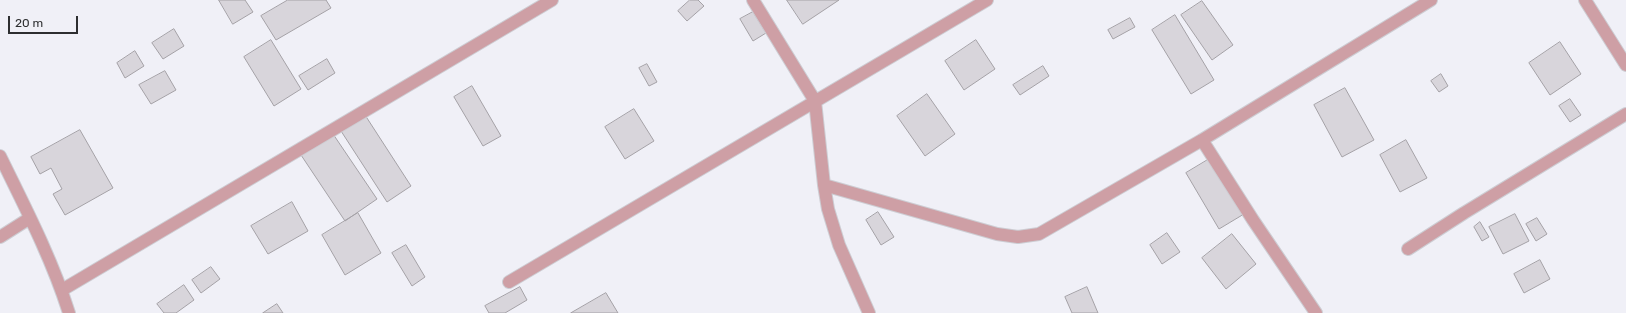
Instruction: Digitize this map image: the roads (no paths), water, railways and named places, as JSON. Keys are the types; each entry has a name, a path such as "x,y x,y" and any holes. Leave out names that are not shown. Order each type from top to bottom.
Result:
{"street":[{"path":"62,290 552,0"},
{"path":"753,0 815,101 828,209 839,245 869,313"},
{"path":"509,282 987,0"},
{"path":"824,185 997,234 1018,237 1039,234 1202,140 1431,0"},
{"path":"1585,0 1626,65"},
{"path":"1408,249 1626,114"},
{"path":"1202,140 1253,220 1316,313"},
{"path":"0,156 62,290 69,313"},
{"path":"0,236 30,218"}]}
